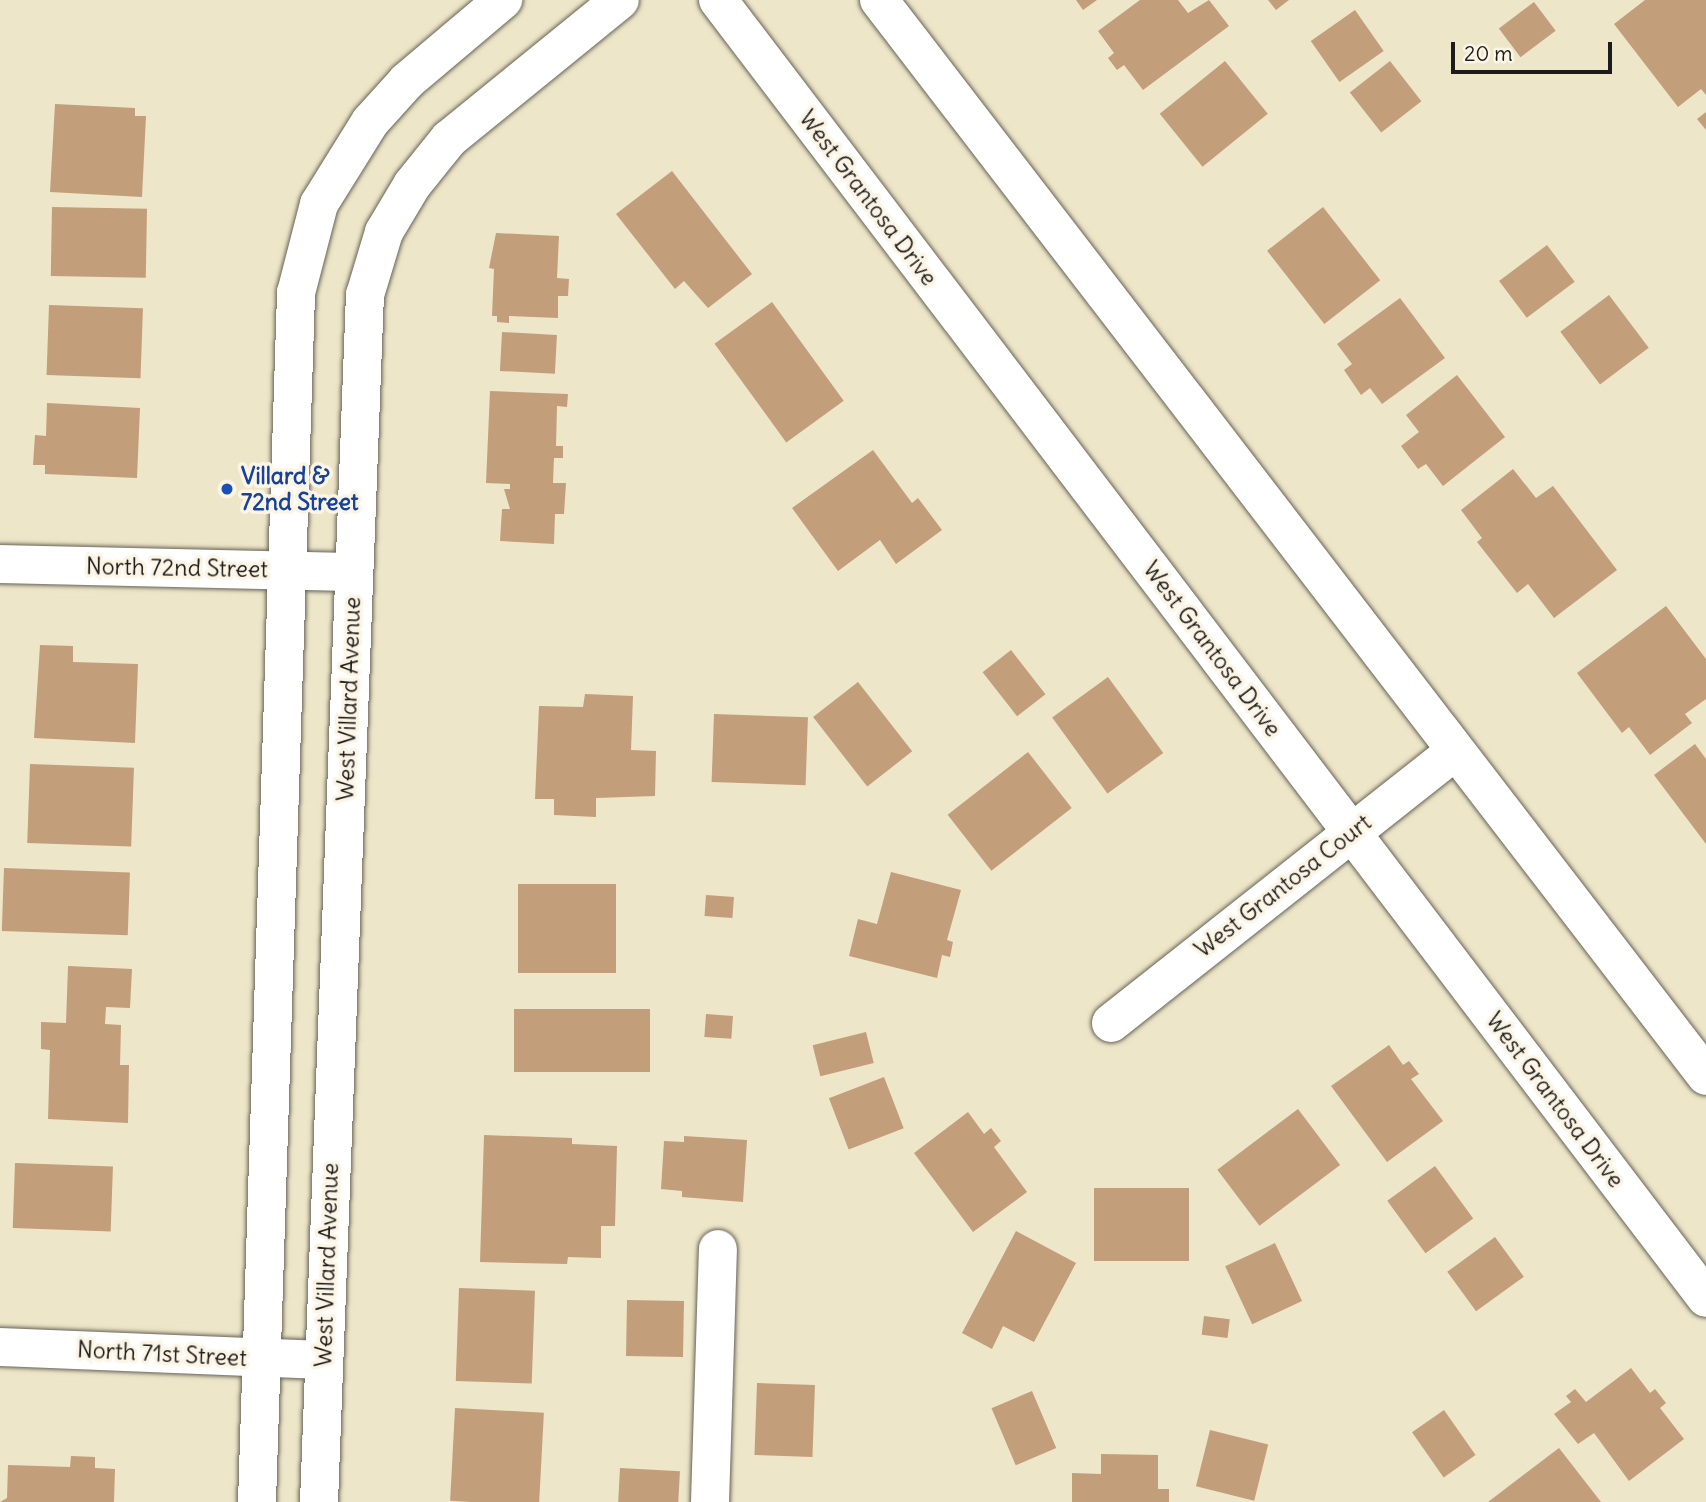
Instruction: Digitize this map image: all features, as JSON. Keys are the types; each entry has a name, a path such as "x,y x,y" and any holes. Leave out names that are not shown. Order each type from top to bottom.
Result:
{"street":[{"path":"257,1502 296,293 319,204 370,122 407,81 503,0"},
{"name":"West Villard Avenue","path":"319,1502 365,295 384,232 412,185 449,139 620,0"},
{"name":"West Grantosa Drive","path":"718,0 1706,1297"},
{"path":"880,0 1706,1076"},
{"name":"North 72nd Street","path":"0,564 353,572"},
{"name":"West Grantosa Court","path":"1111,1023 1457,751"},
{"path":"710,1502 718,1249"},
{"name":"North 71st Street","path":"0,1347 323,1360"}],"building":[{"path":"1076,0 1097,0 1083,10"},
{"path":"1140,0 1178,0 1188,13 1209,0 1229,26 1143,90 1124,65 1117,70 1108,58 1114,53 1098,31"},
{"path":"1268,0 1289,0 1276,10"},
{"path":"1645,0 1706,0 1706,95 1701,89 1678,107 1614,24"},
{"path":"1534,2 1556,31 1521,57 1499,28"},
{"path":"1355,10 1384,51 1339,82 1311,41"},
{"path":"1225,61 1268,114 1203,167 1160,114"},
{"path":"1390,61 1421,101 1381,133 1350,92"},
{"path":"55,104 135,108 135,116 146,116 142,197 50,192"},
{"path":"1706,112 1706,130 1697,119"},
{"path":"672,171 752,274 708,308 684,281 675,289 616,214"},
{"path":"52,207 147,209 146,278 51,276"},
{"path":"1323,207 1380,280 1324,324 1267,251"},
{"path":"496,233 559,236 557,278 569,279 568,296 558,296 558,318 509,316 509,323 497,322 497,316 492,316 494,269 489,268"},
{"path":"1547,245 1575,282 1527,318 1499,281"},
{"path":"1609,295 1649,348 1600,384 1560,332"},
{"path":"1400,298 1445,358 1382,404 1370,388 1361,395 1344,370 1352,364 1337,344"},
{"path":"772,302 844,401 786,442 715,344"},
{"path":"49,305 143,308 140,378 47,375"},
{"path":"502,332 557,335 555,374 500,371"},
{"path":"1457,375 1505,437 1443,486 1426,464 1418,469 1401,446 1419,432 1406,415"},
{"path":"490,391 568,394 567,407 557,406 556,446 563,446 563,458 554,458 553,483 566,483 564,514 555,514 554,544 500,541 502,509 510,509 504,489 510,489 510,484 486,483"},
{"path":"47,403 140,408 137,478 45,474 45,465 33,465 35,435 46,436"},
{"path":"873,450 912,503 918,498 942,530 896,564 880,540 838,571 792,508"},
{"path":"1513,469 1536,498 1553,486 1617,570 1554,618 1528,584 1517,593 1477,542 1482,538 1461,510"},
{"path":"1666,606 1706,659 1706,699 1685,714 1692,723 1650,755 1629,727 1622,733 1577,673"},
{"path":"40,645 73,646 73,662 138,664 135,743 34,738"},
{"path":"1011,650 1045,694 1017,716 983,672"},
{"path":"1108,677 1163,753 1107,794 1052,718"},
{"path":"858,682 912,751 867,786 813,717"},
{"path":"585,694 633,696 631,750 656,751 655,796 596,798 596,817 554,815 554,799 535,799 539,706 583,707"},
{"path":"714,714 808,717 806,785 712,782"},
{"path":"1695,744 1706,759 1706,844 1654,775"},
{"path":"1028,752 1072,808 991,871 948,815"},
{"path":"30,764 134,768 131,847 27,843"},
{"path":"4,868 130,872 128,935 2,931"},
{"path":"891,872 961,890 947,940 953,942 950,957 942,955 937,978 849,956 858,919 877,924"},
{"path":"518,884 616,884 616,973 518,973"},
{"path":"706,895 734,897 732,918 705,916"},
{"path":"68,966 132,969 130,1008 106,1007 105,1024 121,1025 120,1065 129,1065 128,1123 48,1119 50,1050 41,1049 41,1022 66,1023"},
{"path":"514,1009 650,1009 650,1072 514,1072"},
{"path":"706,1014 733,1016 731,1039 704,1037"},
{"path":"866,1032 874,1063 820,1076 813,1045"},
{"path":"1389,1045 1403,1065 1409,1061 1419,1074 1411,1079 1443,1121 1387,1162 1331,1086"},
{"path":"884,1077 904,1128 849,1149 829,1098"},
{"path":"1298,1109 1340,1165 1259,1226 1217,1170"},
{"path":"968,1112 984,1134 991,1128 1001,1141 994,1147 1027,1192 973,1232 914,1153"},
{"path":"484,1135 572,1138 572,1144 617,1146 615,1226 601,1226 601,1258 568,1257 567,1264 480,1262"},
{"path":"684,1136 747,1140 743,1202 682,1197 682,1191 661,1189 664,1141 684,1142"},
{"path":"15,1163 113,1166 111,1231 13,1228"},
{"path":"1435,1166 1473,1219 1425,1253 1387,1201"},
{"path":"1094,1188 1189,1188 1189,1261 1094,1261"},
{"path":"1016,1231 1076,1263 1034,1342 1003,1326 992,1349 962,1333"},
{"path":"1495,1237 1524,1277 1476,1311 1447,1272"},
{"path":"1275,1243 1302,1301 1252,1324 1225,1266"},
{"path":"459,1288 535,1291 532,1384 456,1381"},
{"path":"627,1300 684,1301 683,1357 626,1356"},
{"path":"1204,1316 1230,1319 1227,1338 1202,1335"},
{"path":"1631,1368 1650,1393 1655,1389 1666,1403 1660,1408 1684,1439 1629,1481 1594,1433 1578,1444 1554,1414 1571,1402 1566,1396 1575,1389 1586,1402"},
{"path":"757,1383 815,1385 812,1457 754,1455"},
{"path":"1032,1391 1056,1448 1016,1465 991,1408"},
{"path":"455,1408 544,1413 539,1502 450,1501"},
{"path":"1444,1410 1476,1455 1444,1477 1412,1432"},
{"path":"1210,1430 1268,1445 1254,1501 1196,1486"},
{"path":"1559,1448 1601,1502 1488,1502"},
{"path":"1101,1454 1158,1455 1158,1489 1169,1489 1169,1502 1072,1502 1072,1473 1101,1474"},
{"path":"71,1456 95,1457 95,1468 115,1469 114,1502 0,1502 7,1498 8,1465 70,1467"},
{"path":"620,1468 680,1471 678,1502 618,1502"}],"place":[{"name":"Villard & 72nd Street","path":"227,489"}]}
